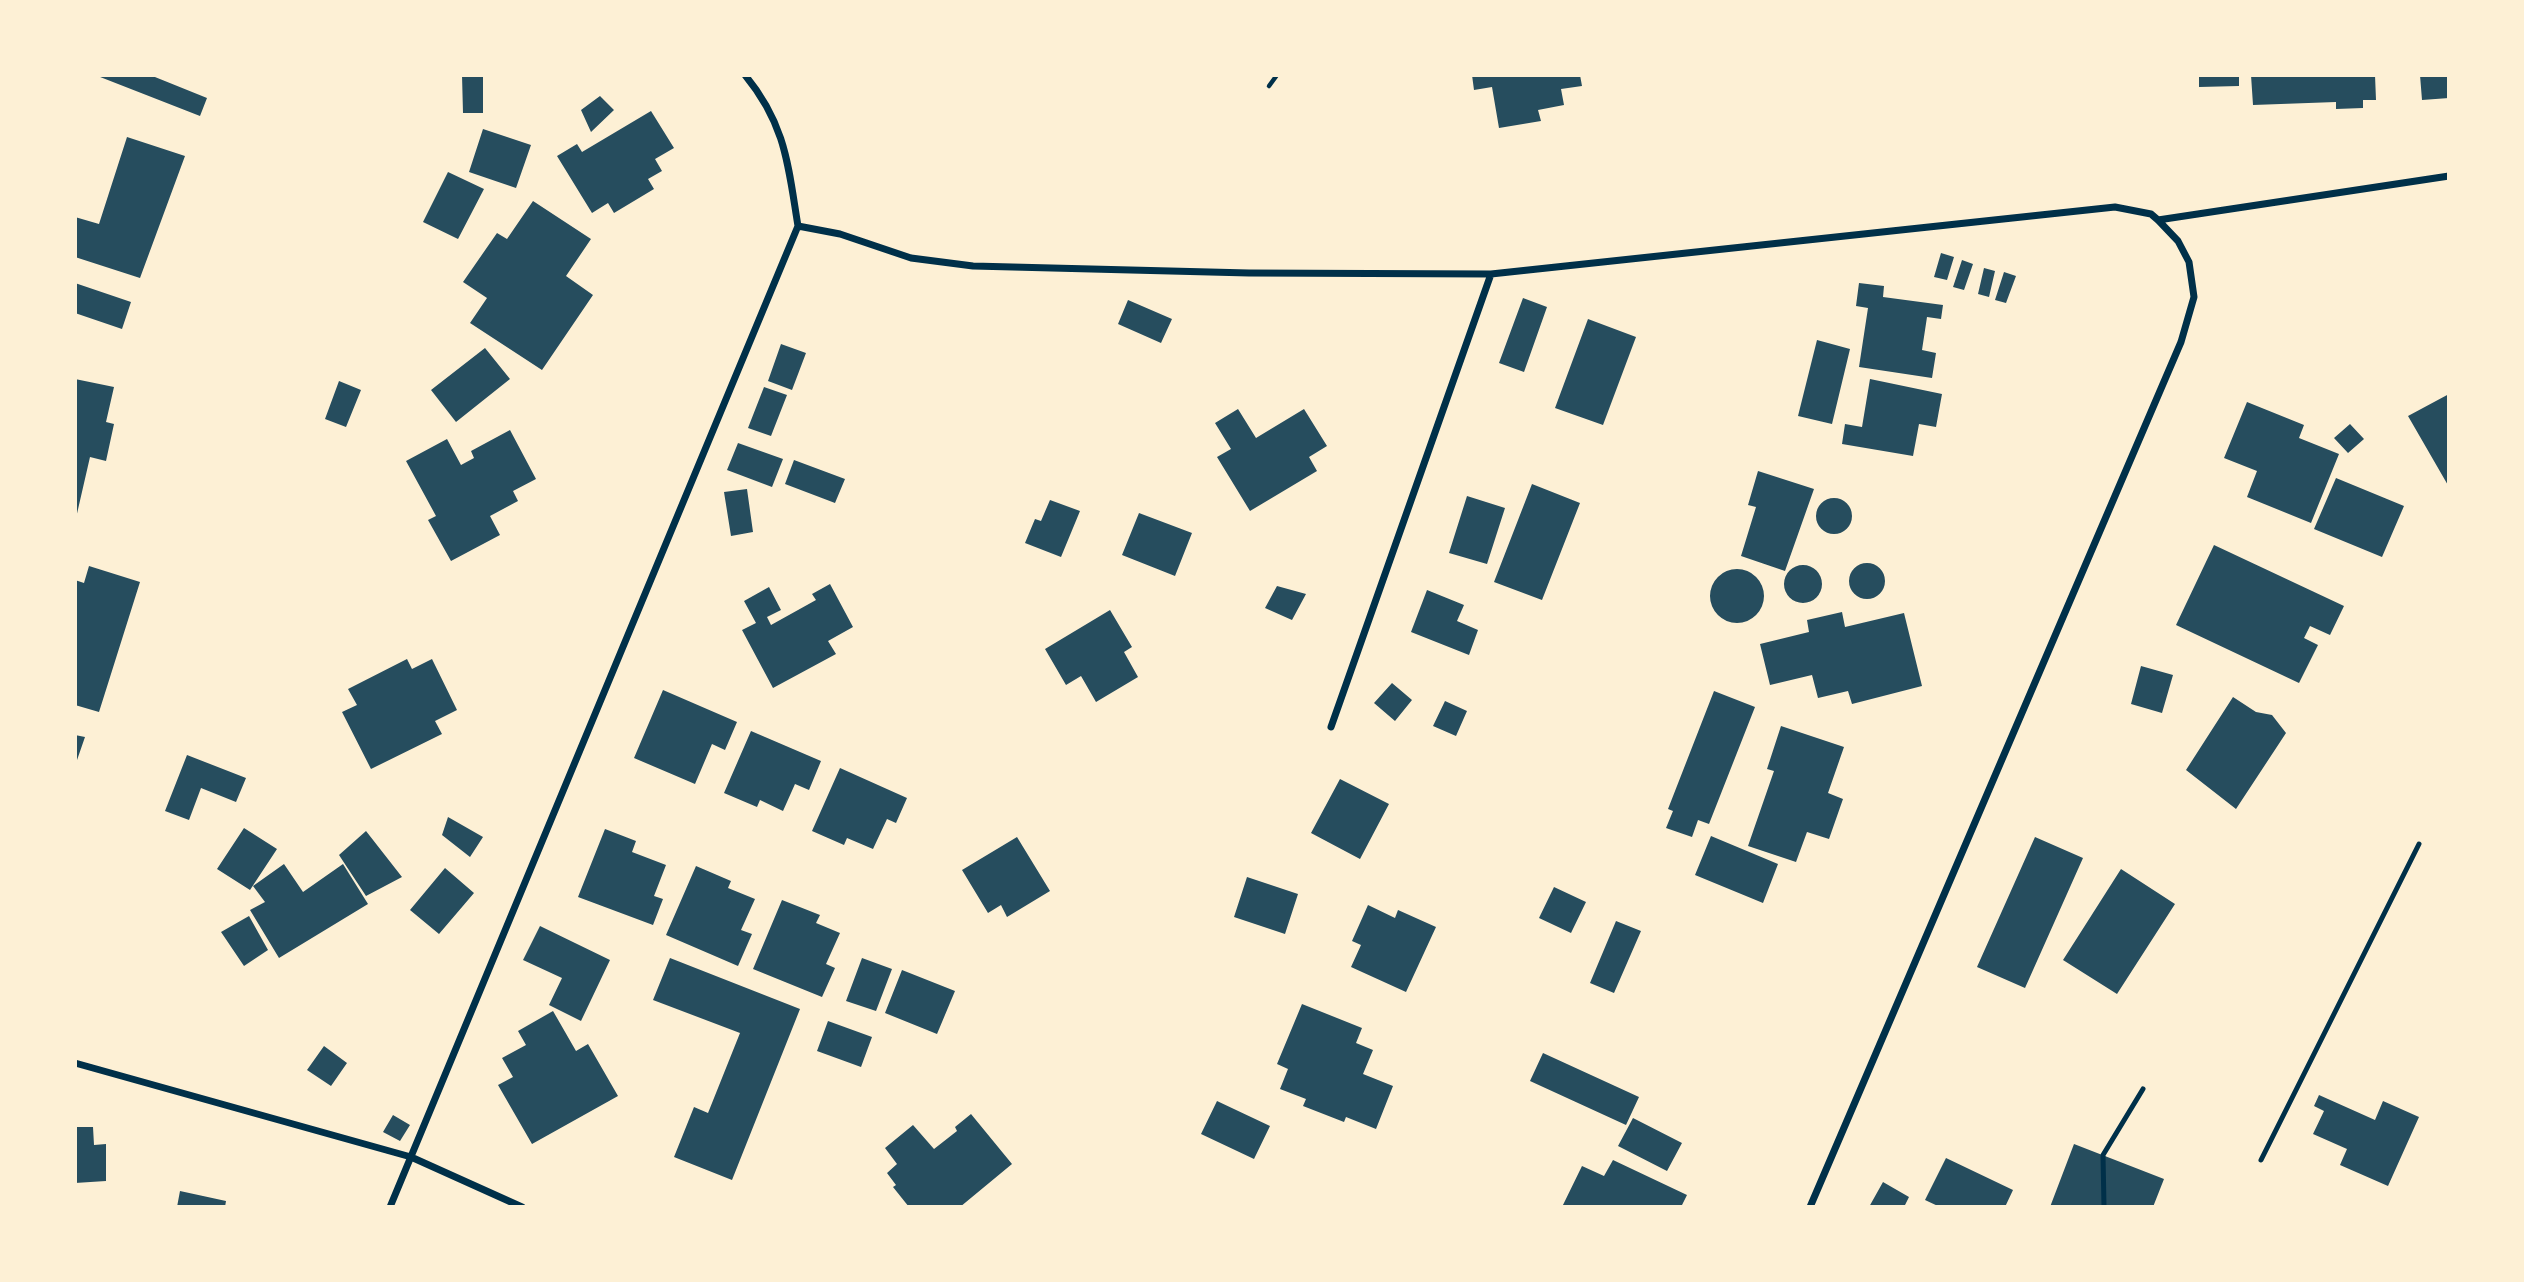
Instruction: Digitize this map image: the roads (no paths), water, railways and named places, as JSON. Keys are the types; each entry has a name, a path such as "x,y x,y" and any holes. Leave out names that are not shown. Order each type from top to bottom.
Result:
{"street":[{"path":"390,1207 798,226 785,144 760,93 745,75"},
{"path":"2158,220 2449,176"},
{"path":"798,226 839,234 911,258 973,266 1249,273 1491,274 2115,207 2151,214 2158,220 2178,241 2189,262 2194,297 2180,342 1810,1207"},
{"path":"1331,727 1491,274"},
{"path":"75,1063 411,1157 523,1207"}],"lane":[{"path":"2260,1160 2419,844"},
{"path":"2105,1207 2103,1155 2143,1089"}]}
